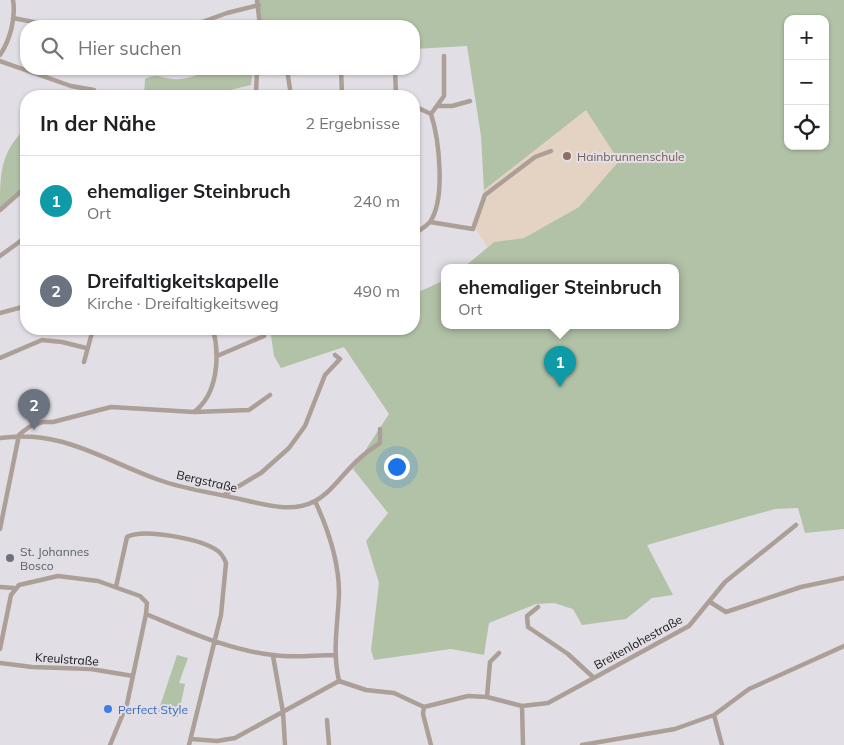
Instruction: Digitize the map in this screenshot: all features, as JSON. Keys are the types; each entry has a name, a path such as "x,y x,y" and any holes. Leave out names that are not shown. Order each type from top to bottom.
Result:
{"street":[{"path":"0,54 9,37 13,18 13,0"},
{"path":"207,20 258,3 259,20"},
{"path":"13,18 23,20"},
{"path":"431,114 444,96 444,56"},
{"path":"0,61 20,68"},
{"path":"40,75 71,86 94,90"},
{"path":"257,75 258,90"},
{"path":"288,75 290,90"},
{"path":"341,75 342,90"},
{"path":"395,75 396,90"},
{"path":"437,106 452,106 470,101"},
{"path":"420,109 431,114 436,129 440,165 438,190 430,222 420,230"},
{"path":"430,222 442,226 473,229 485,195 535,157 551,151"},
{"path":"0,210 20,192"},
{"path":"0,256 20,241"},
{"path":"0,313 20,308"},
{"path":"84,362 91,335"},
{"path":"212,410 207,408 206,402 216,371 217,356 214,335"},
{"path":"217,356 264,336"},
{"path":"0,358 42,340 86,348"},
{"path":"224,495 261,473 289,448 305,426 325,375 340,359 335,355"},
{"path":"0,526 19,435 29,427 99,408 111,407 194,412 249,410 270,395"},
{"path":"194,412 206,402"},
{"name":"Bergstraße","path":"0,438 19,435 46,436 67,441 102,458 160,480 196,491 290,508 315,501 360,458 380,443 380,430"},
{"path":"315,501 329,530 339,592 334,655 339,681"},
{"name":"Breitenlohestraße","path":"424,707 468,696 487,697 522,706 548,702 689,626 725,582 796,525"},
{"path":"116,587 127,537 134,533 180,538 205,544 217,550 223,556 226,563 221,615 189,745"},
{"path":"0,649 11,595 14,588 19,584 58,576 98,581 140,596 147,603 146,614 127,704 113,744"},
{"path":"710,602 726,612 801,587 844,578"},
{"path":"0,586 14,588"},
{"path":"0,586 11,595"},
{"path":"538,607 527,616 528,627 568,654 594,678"},
{"path":"146,614 214,641 273,656 334,655"},
{"path":"582,745 675,729 714,715 749,689 844,646"},
{"path":"487,697 490,662 499,653"},
{"path":"273,656 283,712 285,745"},
{"name":"Kreulstraße","path":"0,663 32,667 91,669 133,676"},
{"path":"191,739 217,741 235,738 339,681 366,690 394,693 424,707 423,714 431,745"},
{"path":"522,706 523,745"},
{"path":"714,715 722,745"},
{"path":"326,720 329,745"}],"shaded area":[{"path":"608,86 619,161 579,207 524,238 494,242 488,248 472,223 484,190 585,109"}],"green space":[{"path":"258,0 844,0 844,529 805,533 798,508 775,509 647,545 673,595 652,598 626,619 582,625 573,609 554,603 536,604 489,623 484,655 451,649 374,660 371,650 379,583 366,541 388,513 353,469 389,414 344,347 281,368 274,356 271,335 420,335 420,291 441,282 441,329 679,329 679,264 468,264 494,242 524,238 579,207 619,161 586,110 484,190 481,136 467,46 420,49 420,20 260,20"},
{"path":"198,75 252,75 251,85 230,90 144,90 145,79 149,77 188,78"},
{"path":"20,134 20,191 0,209 0,185 3,165 6,155"},
{"path":"177,655 188,658 179,683 185,684 178,717 158,712"}],"place":[{"name":"Hainbrunnenschule","path":"567,156"},
{"name":"ehemaliger Steinbruch","path":"560,387"},
{"name":"Dreifaltigkeitskapelle","path":"34,430"},
{"name":"St. Johannes Bosco","path":"10,558"},
{"name":"Perfect Style","path":"108,709"}]}
